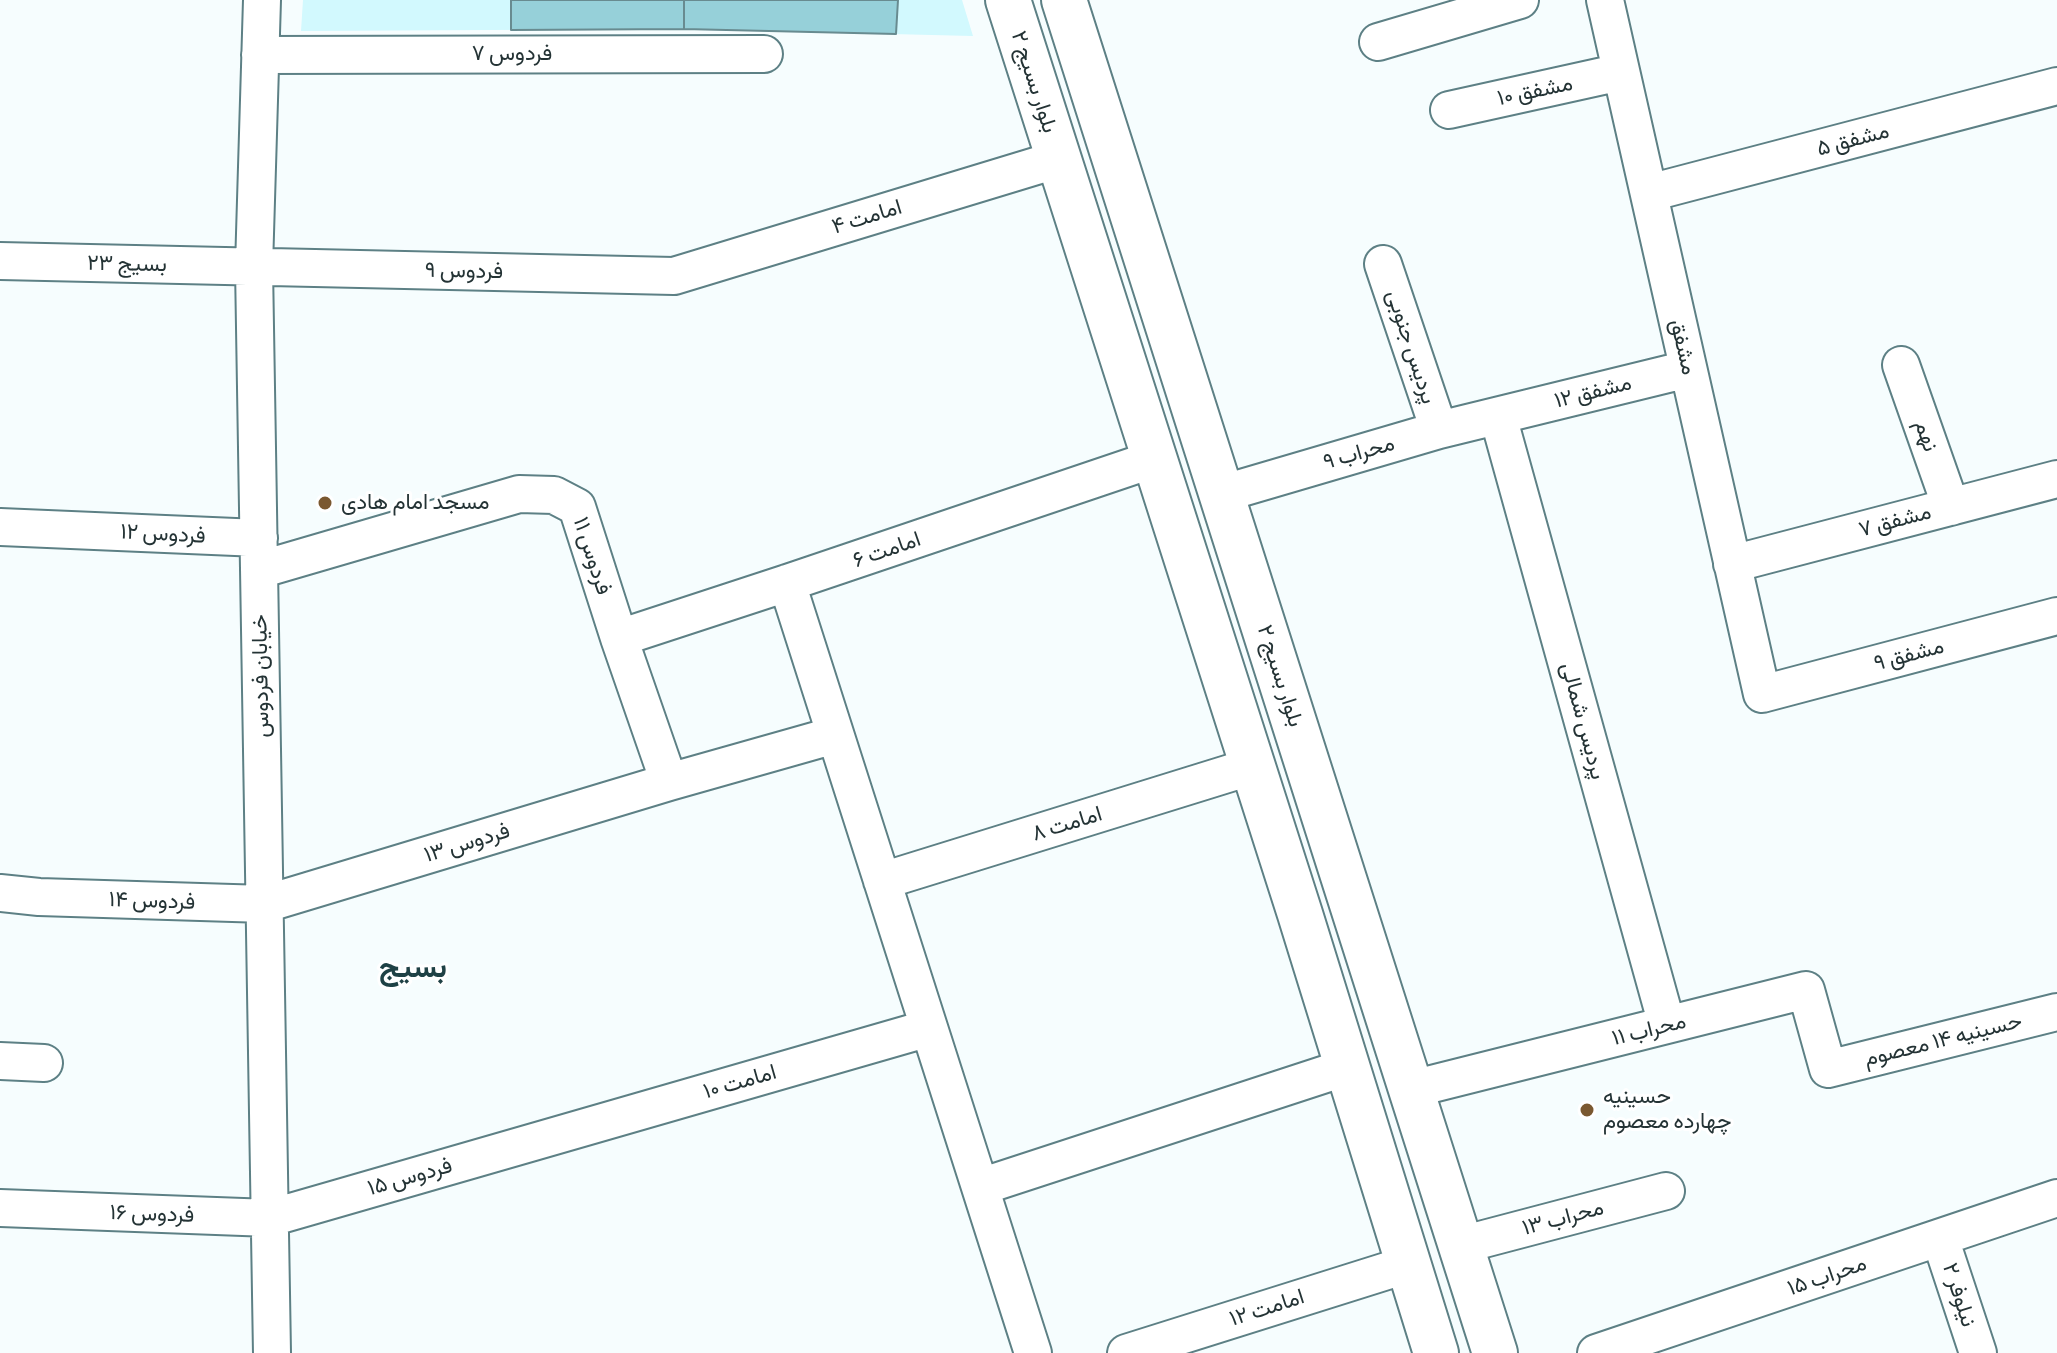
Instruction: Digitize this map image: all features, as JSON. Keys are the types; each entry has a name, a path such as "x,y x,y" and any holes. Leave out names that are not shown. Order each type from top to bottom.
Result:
{"main road":[{"name":"بلوار بسیج ۲","path":"1008,0 1253,766 1436,1353"},
{"name":"بلوار بسیج ۲","path":"1064,0 1495,1353"}],"street":[{"name":"خیابان فردوس","path":"262,0 254,267 272,1353"},
{"path":"1378,42 1520,0"},
{"name":"مشفق","path":"1605,0 1762,694"},
{"name":"فردوس ۷","path":"260,55 764,54"},
{"name":"مشفق ۱۰","path":"1449,110 1621,72"},
{"name":"مشفق ۵","path":"1649,193 2057,86"},
{"name":"امامت ۴","path":"674,276 1059,159"},
{"name":"۲۳ بسیج","path":"0,261 254,267"},
{"name":"پردیس جنوبی","path":"1383,264 1439,430"},
{"name":"فردوس ۹","path":"254,267 674,276"},
{"path":"1129,379 1180,363"},
{"name":"نهم","path":"1901,365 1951,507"},
{"name":"مشفق ۱۲","path":"1498,416 1688,369"},
{"name":"محراب ۹","path":"1221,494 1439,430 1498,416"},
{"name":"پردیس شمالی","path":"1498,416 1667,1025"},
{"name":"امامت ۶","path":"619,638 1154,459"},
{"name":"مشفق ۷","path":"1732,564 2057,479"},
{"name":"فردوس ۱۱","path":"259,554 519,494 554,495 577,507 669,782"},
{"name":"فردوس ۱۲","path":"0,527 67,529 259,554"},
{"path":"787,583 1033,1353"},
{"name":"مشفق ۹","path":"1762,694 2057,616"},
{"path":"669,782 835,735"},
{"name":"امامت ۸","path":"882,881 1253,766"},
{"name":"فردوس ۱۳","path":"265,904 669,782"},
{"name":"فردوس ۱۴","path":"0,893 265,904"},
{"name":"محراب ۱۱","path":"1412,1089 1806,990 1828,1069"},
{"name":"حسینیه ۱۴ معصوم","path":"1828,1069 2057,1012"},
{"name":"امامت ۱۰","path":"550,1137 929,1028"},
{"path":"0,1061 44,1063"},
{"path":"980,1187 1347,1067"},
{"name":"فردوس ۱۵","path":"270,1218 550,1137"},
{"name":"محراب ۱۳","path":"1461,1245 1666,1191"},
{"name":"محراب ۱۵","path":"1596,1353 2057,1198"},
{"name":"فردوس ۱۶","path":"17,1208 270,1218"},
{"name":"نیلوفر ۲","path":"1940,1238 1978,1353"},
{"name":"امامت ۱۲","path":"1126,1353 1409,1264"}],"shaded area":[{"path":"303,0 962,0 973,36 684,29 301,31"}],"building":[{"path":"511,0 684,0 684,29 511,30"},
{"path":"684,0 898,0 896,34 684,29"}],"place":[{"name":"مسجد امام هادی","path":"325,503"},
{"name":"حسینیه چهارده معصوم","path":"1587,1110"}],"district":[{"name":"بسیج","path":"413,968"}]}
